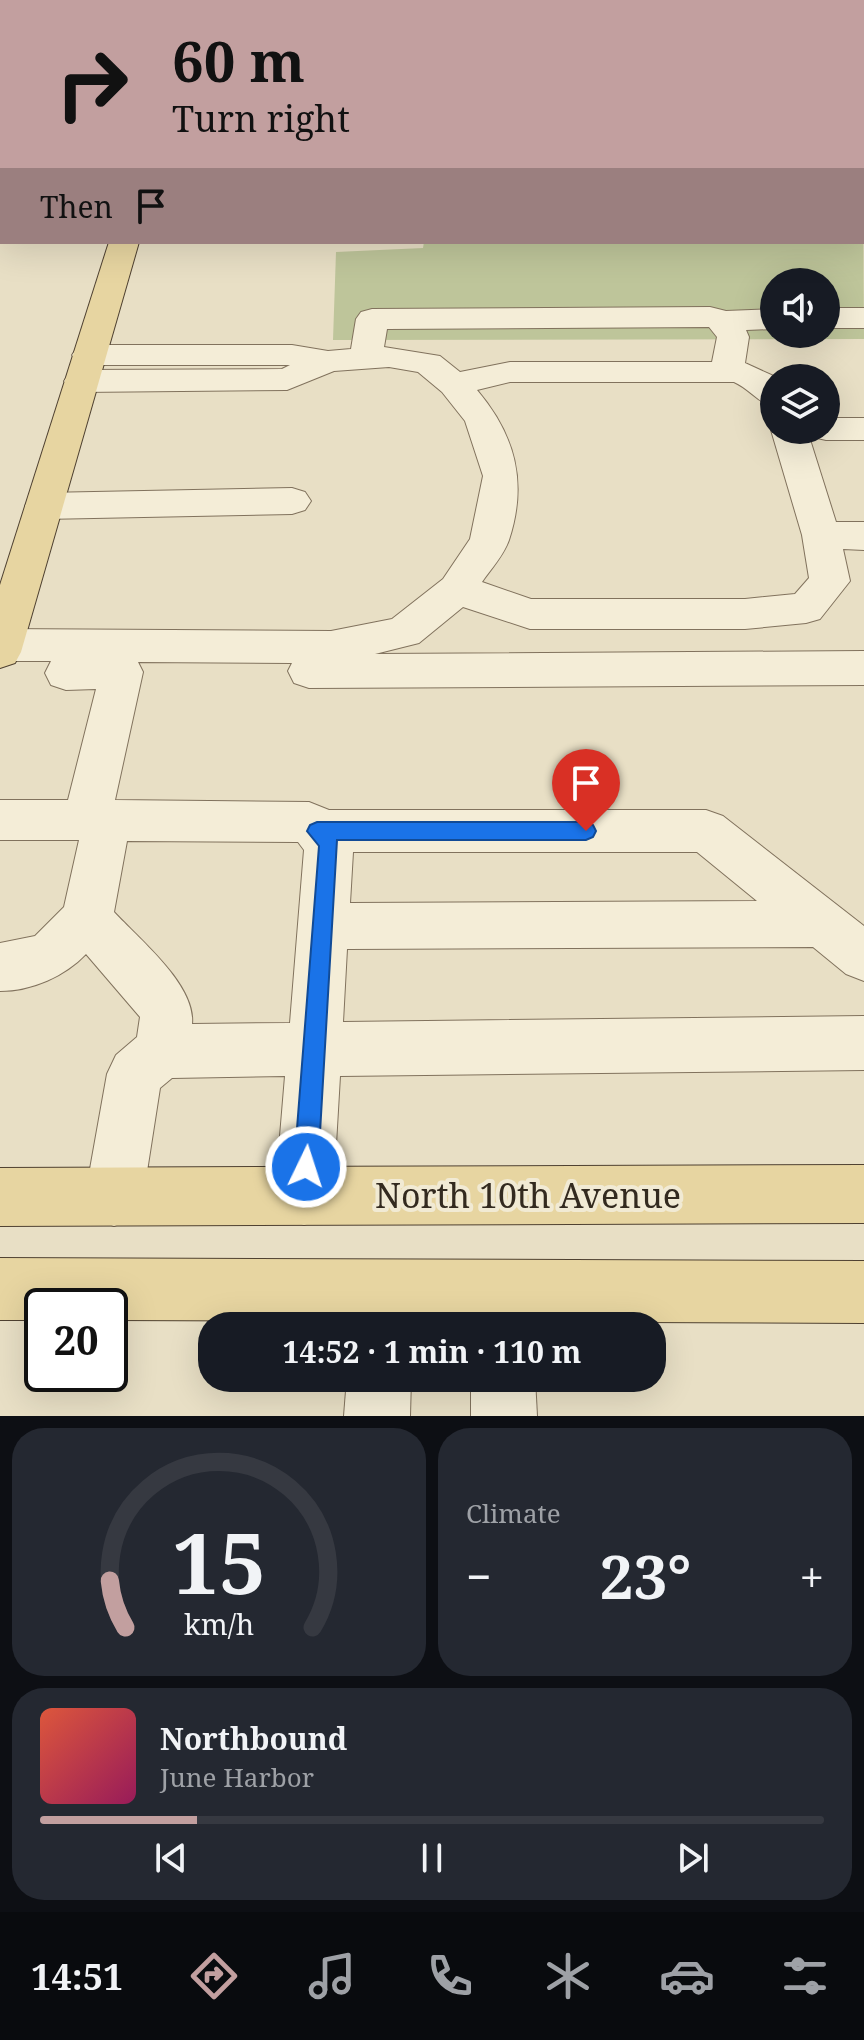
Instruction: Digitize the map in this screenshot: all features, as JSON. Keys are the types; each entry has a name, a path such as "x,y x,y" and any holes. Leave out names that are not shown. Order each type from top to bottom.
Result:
{"main road":[{"path":"0,654 123,244"},
{"name":"North 10th Avenue","path":"0,1197 864,1194"},
{"path":"0,1289 381,1308 501,1309 864,1292"}],"street":[{"path":"366,359 372,319 710,317 725,321 760,320"},
{"path":"840,318 864,318"},
{"path":"725,321 733,337 727,372"},
{"path":"0,654 331,647 404,632 457,589 489,541 501,476 482,419 454,384 428,363 389,357 328,361 287,379 234,367 85,368"},
{"path":"454,384 510,372 739,372 760,381"},
{"path":"840,429 864,429"},
{"path":"457,589 530,614 745,614 806,608 830,581 821,535 793,444"},
{"path":"44,506 292,501"},
{"path":"821,535 864,536"},
{"path":"0,654 122,672 864,668"},
{"path":"0,967 11,967 51,955 87,919 97,820 122,672"},
{"path":"0,820 309,822 329,843 304,1196"},
{"path":"317,831 706,831 864,957"},
{"path":"87,919 146,983 167,1011 162,1051"},
{"path":"323,926 823,924"},
{"path":"114,1197 135,1074 162,1051 864,1043"},
{"path":"377,1416 378,1392"},
{"path":"503,1392 504,1416"}],"green space":[{"path":"424,244 863,244 864,339 840,339 840,268 760,268 760,339 333,340 336,252 423,248"}],"route":[{"path":"306,1167 329,843 317,831 586,831"}]}
